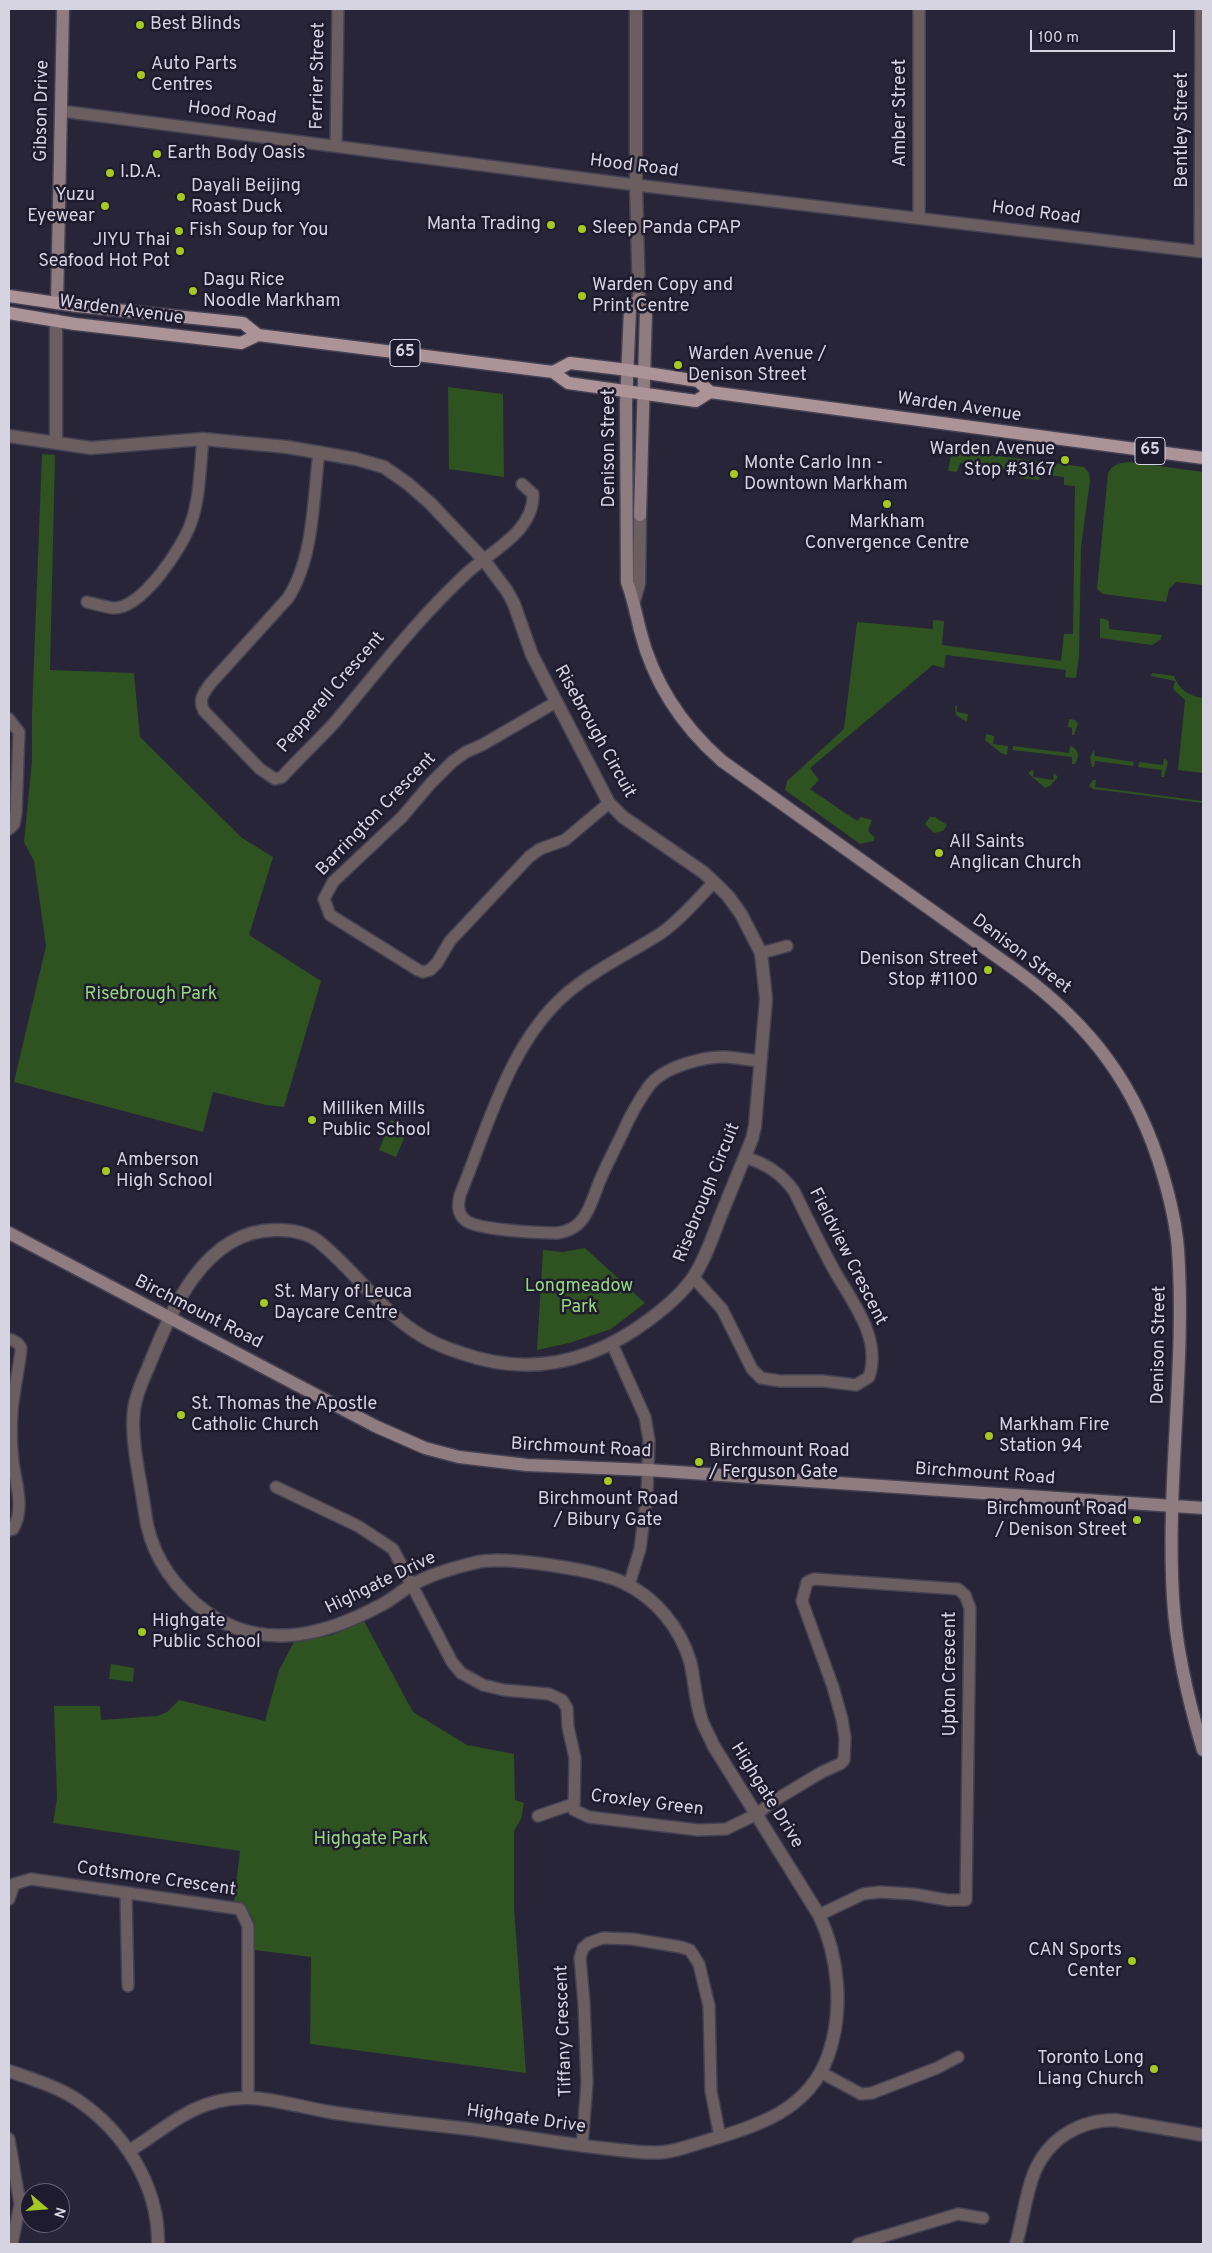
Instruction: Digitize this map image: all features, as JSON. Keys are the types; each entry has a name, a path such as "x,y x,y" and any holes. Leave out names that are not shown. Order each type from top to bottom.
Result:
{"main road":[{"name":"Gibson Drive","path":"57,303 63,9"},
{"name":"Warden Avenue","path":"9,296 57,303 244,322 258,335"},
{"name":"Denison Street","path":"640,515 646,311 639,299 630,309 626,392 627,582 634,601 640,631 663,690 688,727 704,746 744,778 1041,988 1082,1026 1109,1060 1145,1120 1172,1208 1178,1248 1173,1598 1181,1671 1203,1750"},
{"name":"Warden Avenue","path":"9,313 75,324 241,343 258,335 553,372 568,383 696,402 710,392"},
{"name":"Warden Avenue","path":"553,372 570,362 698,381 710,392 1203,458"},
{"name":"Birchmount Road","path":"9,1233 170,1320 248,1358 374,1426 425,1448 459,1457 527,1465 648,1470 1203,1508"}],"street":[{"name":"Ferrier Street","path":"336,145 338,9"},
{"name":"Denison Street","path":"636,9 636,185 639,299"},
{"name":"Amber Street","path":"919,9 919,217"},
{"name":"Bentley Street","path":"1201,9 1202,251"},
{"name":"Hood Road","path":"61,111 636,185 1202,251"},
{"path":"56,442 57,303"},
{"name":"Risebrough Circuit","path":"9,436 91,448 203,439 319,452 384,467 408,483 430,503 484,560 514,604 532,655 610,803 623,817 703,872 714,882 728,896 741,914 761,953 766,998 761,1062 755,1126 744,1157 705,1255 693,1277 663,1309 612,1344 584,1356 545,1364 518,1366 493,1363 439,1346 416,1333 397,1319 355,1275 318,1241 304,1233 274,1230 234,1239 218,1250 204,1263 170,1320"},
{"path":"87,602 114,608 129,604 154,582 168,564 191,524 196,504 203,439"},
{"name":"Pepperell Crescent","path":"319,452 306,554 298,583 288,598 201,697 200,704 204,711 266,774 276,779 282,777 333,724 402,639 469,572 484,560"},
{"path":"484,560 521,528 529,517 533,506 533,494 522,484"},
{"name":"Denison Street","path":"634,601 639,584 640,515"},
{"name":"Barrington Crescent","path":"556,702 515,727 466,752 452,762 431,782 402,817 333,882 324,899 330,915 418,970 423,972 430,970 437,963 450,941 529,857 570,836 610,803"},
{"path":"9,719 19,732 16,814 14,824 9,829"},
{"path":"714,882 690,908 661,933 602,966 566,994 547,1015 526,1043 506,1083 460,1195 458,1205 460,1215 466,1221 488,1228 557,1233 566,1232 576,1227 583,1221 591,1206 598,1186 628,1121 650,1084 678,1066 702,1059 725,1057 761,1062"},
{"path":"761,953 787,946"},
{"name":"Fieldview Crescent","path":"693,1277 722,1309 752,1368 761,1378 780,1381 823,1381 856,1384 869,1377 872,1369 872,1354 866,1328 794,1191 784,1177 776,1171 744,1157"},
{"name":"Highgate Drive","path":"129,2151 188,2112 207,2103 248,2098 331,2112 472,2129 582,2146 644,2152 666,2152 754,2126 782,2113 794,2103 822,2073 832,2043 836,2010 835,1965 832,1948 819,1915 714,1745 702,1721 689,1660 676,1628 649,1600 629,1585 611,1577 580,1571 494,1560 476,1563 435,1575 412,1585 387,1602 343,1624 323,1631 291,1636 250,1631 233,1626 202,1609 178,1586 166,1572 148,1533 133,1428 134,1407 139,1389 170,1320"},
{"path":"9,1339 21,1348 22,1356 15,1378 12,1410 13,1463 19,1499 19,1517 13,1529 9,1530"},
{"path":"612,1344 645,1417 649,1440 640,1549 629,1585"},
{"path":"276,1487 358,1526 393,1549 452,1662 461,1673 483,1685 504,1690 548,1694 562,1700 567,1708 568,1727 575,1758 573,1804"},
{"name":"Upton Crescent","path":"757,1814 772,1802 822,1772 834,1768 844,1760 845,1738 834,1687 802,1601 807,1582 814,1579 936,1586 958,1589 965,1595 970,1608 966,1900 948,1900 913,1894 880,1892 863,1894 819,1915"},
{"name":"Croxley Green","path":"538,1816 573,1804 574,1810 589,1817 698,1830 726,1829 757,1814"},
{"name":"Cottsmore Crescent","path":"9,1899 14,1884 31,1879 240,1909 248,1926 248,2098"},
{"path":"126,1894 128,1986"},
{"name":"Tiffany Crescent","path":"582,2146 587,2083 584,2002 580,1958 583,1948 589,1943 603,1938 632,1939 682,1947 690,1950 699,1964 709,2006 711,2091 720,2137"},
{"path":"822,2073 861,2094 872,2093 937,2068 958,2057"},
{"path":"9,2071 42,2083 76,2099 102,2120 129,2151 150,2192 158,2244"},
{"path":"1016,2244 1034,2173 1044,2154 1054,2142 1073,2129 1101,2120 1115,2120 1203,2135"},
{"path":"9,2139 20,2204 12,2244"},
{"path":"858,2244 958,2214 983,2218"}],"green space":[{"path":"448,387 503,394 504,477 449,469"},
{"path":"952,450 1084,467 1089,473 1090,480 1081,547 1079,656 1076,678 1065,677 1066,670 946,655 944,668 933,665 810,768 819,780 810,789 857,821 861,817 872,820 868,831 875,838 873,841 860,844 785,790 787,781 844,729 857,622 933,629 933,620 944,621 942,645 1061,661 1064,634 1073,634 1075,486 1064,485 1064,477 1041,474 1039,480 1020,478 1020,471 960,463 957,472 948,471"},
{"name":"Risebrough Park","path":"42,454 55,455 50,670 134,673 140,737 242,838 273,857 249,935 321,981 284,1107 266,1105 213,1092 203,1132 14,1082 46,946 34,861 24,842 32,761 32,712"},
{"path":"1130,462 1203,472 1203,585 1176,582 1169,589 1166,602 1103,594 1097,589 1108,473 1115,465"},
{"path":"1100,619 1109,621 1109,629 1162,635 1160,640 1152,645 1100,638"},
{"path":"1152,673 1174,676 1185,691 1193,696 1203,698 1203,773 1178,770 1185,700 1173,689 1175,681 1151,676"},
{"path":"955,706 957,706 957,712 968,714 967,722 956,715"},
{"path":"1069,719 1075,720 1078,724 1074,735 1072,735 1072,728 1068,727"},
{"path":"986,734 994,736 993,744 1008,746 1007,755 1001,753 985,740"},
{"path":"1013,746 1069,753 1070,746 1077,751 1078,758 1075,764 1072,764 1072,757 1013,750"},
{"path":"1094,750 1095,756 1134,762 1133,766 1095,761 1094,767 1092,767 1090,757"},
{"path":"1164,758 1168,762 1164,777 1161,777 1162,770 1138,767 1139,762 1163,765"},
{"path":"1034,770 1033,777 1053,780 1054,773 1058,777 1050,786 1045,788 1029,774 1029,772"},
{"path":"1093,780 1096,780 1095,787 1203,801 1203,803 1093,789 1089,786"},
{"path":"930,817 935,817 947,825 943,831 934,833 925,824"},
{"path":"391,1120 409,1127 396,1157 379,1150"},
{"name":"Longmeadow Park","path":"585,1248 645,1303 611,1329 569,1343 537,1350 543,1250 563,1252"},
{"name":"Highgate Park","path":"364,1621 413,1712 467,1745 514,1754 515,1800 524,1803 521,1819 514,1831 514,1907 526,2073 310,2044 311,1957 255,1950 254,1928 251,1915 242,1905 234,1902 240,1851 53,1823 57,1799 54,1706 100,1706 101,1720 157,1716 167,1712 179,1700 265,1721 279,1670 294,1642 332,1635"},
{"path":"111,1664 134,1668 133,1682 109,1679"}],"place":[{"name":"Best Blinds","path":"140,25"},
{"name":"Auto Parts Centres","path":"141,75"},
{"name":"Earth Body Oasis","path":"157,154"},
{"name":"I.D.A.","path":"110,173"},
{"name":"Dayali Beijing Roast Duck","path":"181,197"},
{"name":"Yuzu Eyewear","path":"105,206"},
{"name":"Manta Trading","path":"551,225"},
{"name":"Sleep Panda CPAP","path":"582,229"},
{"name":"Fish Soup for You","path":"179,231"},
{"name":"JIYU Thai Seafood Hot Pot","path":"180,251"},
{"name":"Dagu Rice Noodle Markham","path":"193,291"},
{"name":"Warden Copy and Print Centre","path":"582,296"},
{"name":"Warden Avenue / Denison Street","path":"678,365"},
{"name":"Warden Avenue Stop #3167","path":"1065,460"},
{"name":"Monte Carlo Inn - Downtown Markham","path":"734,474"},
{"name":"Markham Convergence Centre","path":"887,504"},
{"name":"All Saints Anglican Church","path":"939,853"},
{"name":"Denison Street Stop #1100","path":"988,970"},
{"name":"Milliken Mills Public School","path":"312,1120"},
{"name":"Amberson High School","path":"106,1171"},
{"name":"St. Mary of Leuca Daycare Centre","path":"264,1303"},
{"name":"St. Thomas the Apostle Catholic Church","path":"181,1415"},
{"name":"Markham Fire Station 94","path":"989,1436"},
{"name":"Birchmount Road / Ferguson Gate","path":"699,1462"},
{"name":"Birchmount Road / Bibury Gate","path":"608,1481"},
{"name":"Birchmount Road / Denison Street","path":"1137,1520"},
{"name":"Highgate Public School","path":"142,1632"},
{"name":"CAN Sports Center","path":"1132,1961"},
{"name":"Toronto Long Liang Church","path":"1154,2069"}]}
